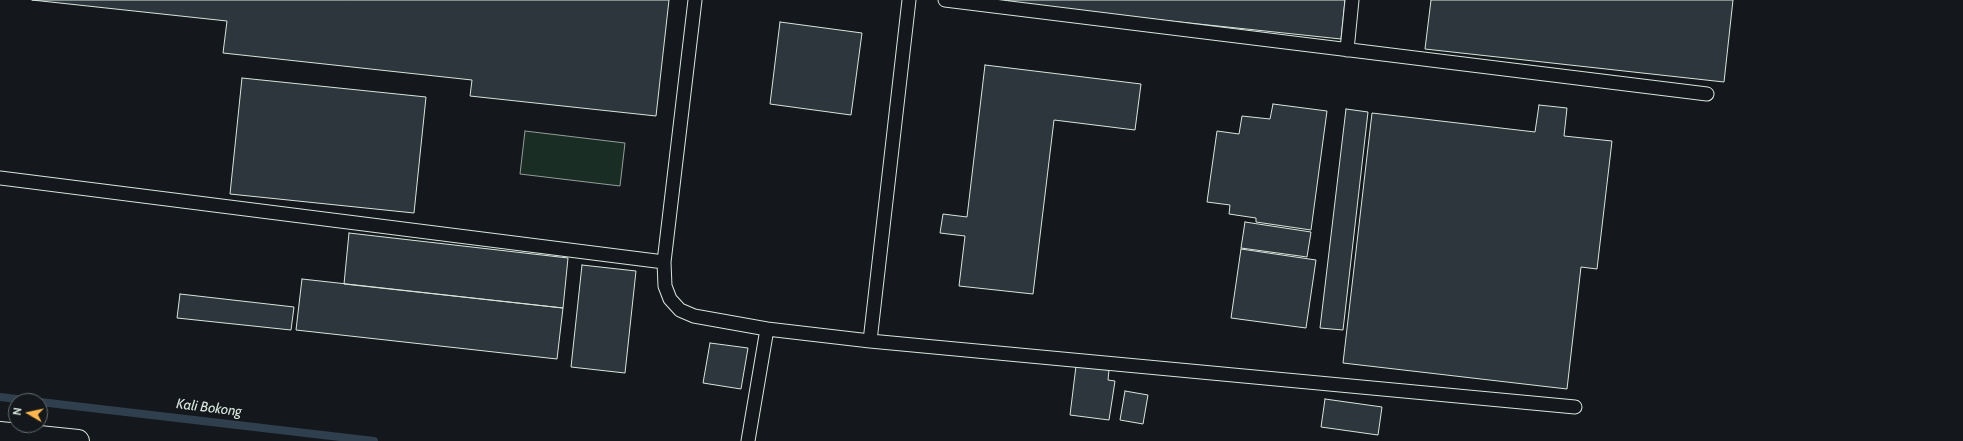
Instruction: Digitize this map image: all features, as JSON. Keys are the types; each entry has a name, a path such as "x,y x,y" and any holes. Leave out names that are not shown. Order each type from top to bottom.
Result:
{"highway":[{"path":"0,433 78,441"}],"lane":[{"path":"695,0 664,262 665,286 670,300 680,310 694,316 767,329 870,341 1576,407"},
{"path":"870,341 909,0"},
{"path":"945,0 1706,94"},
{"path":"1347,50 1352,0"},
{"path":"0,178 664,262"},
{"path":"749,439 767,329"}],"green space":[{"path":"525,131 625,143 620,186 520,174"}],"building":[{"path":"32,0 669,0 656,116 470,96 472,80 223,53 227,21"},
{"path":"1009,0 1345,0 1341,39 1009,4"},
{"path":"1431,0 1733,0 1724,82 1425,49"},
{"path":"780,22 862,33 851,115 770,104"},
{"path":"985,65 1141,84 1135,130 1054,120 1033,294 959,286 965,236 940,233 943,214 967,217"},
{"path":"242,78 426,97 414,213 230,194"},
{"path":"1273,104 1327,111 1311,230 1256,222 1256,218 1229,214 1230,205 1207,202 1217,131 1239,134 1242,116 1270,119"},
{"path":"1539,105 1567,108 1564,136 1612,141 1597,269 1581,267 1567,389 1343,363 1372,113 1535,132"},
{"path":"1346,109 1368,112 1343,330 1320,328"},
{"path":"1245,222 1311,232 1307,257 1241,248"},
{"path":"349,233 568,258 563,308 344,284"},
{"path":"1241,249 1316,260 1306,328 1231,318"},
{"path":"582,265 636,271 625,373 571,367"},
{"path":"302,279 563,308 557,359 296,330"},
{"path":"180,294 294,307 291,330 177,318"},
{"path":"710,343 748,348 741,389 703,383"},
{"path":"1076,366 1109,370 1108,380 1115,381 1109,420 1070,415"},
{"path":"1125,391 1148,395 1143,424 1120,420"},
{"path":"1325,399 1382,407 1378,435 1321,427"}],"waterway":[{"name":"Kali Bokong","path":"0,397 8,398"},
{"name":"Kali Bokong","path":"48,403 374,441"}]}
